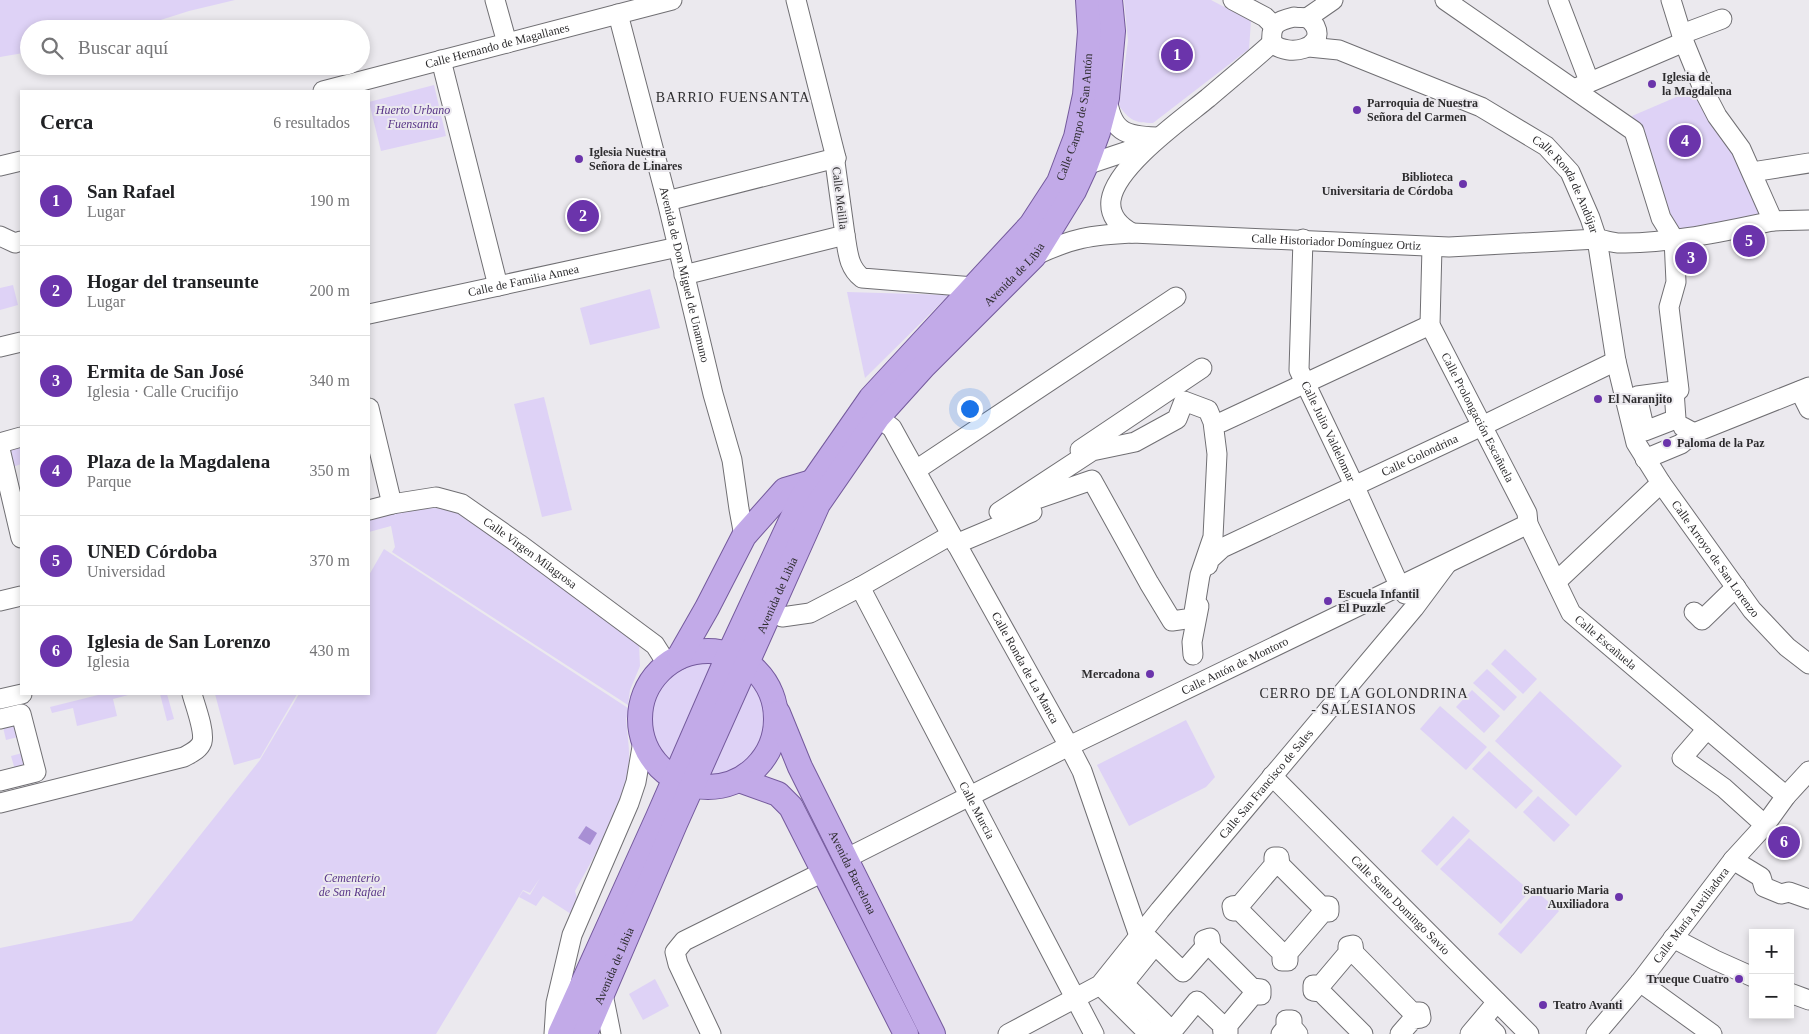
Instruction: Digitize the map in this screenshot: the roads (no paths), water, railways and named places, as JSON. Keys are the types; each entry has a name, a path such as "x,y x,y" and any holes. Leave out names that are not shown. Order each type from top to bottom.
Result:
{"main road":[{"name":"Calle Campo de San Antón","path":"1031,225 1059,182 1076,137 1086,95 1090,32 1088,0"},
{"name":"Calle Campo de San Antón","path":"1059,216 1074,191 1086,165 1098,132 1107,98 1113,31 1110,0"},
{"name":"Avenida de Libia","path":"738,658 818,504 878,417 924,366 1034,256 1059,216"},
{"name":"Avenida de Libia","path":"585,1034 603,994 684,783 738,658 802,496 871,398 1031,225"},
{"path":"776,709 776,726 772,743 765,758 739,780 724,786 709,788 684,783 655,763 643,741 639,724 640,707 645,690 654,676 673,660 707,608 744,536 785,490 812,482"},
{"path":"673,660 695,652 712,650 738,658"},
{"name":"Avenida Barcelona","path":"738,658 761,675 771,691 776,709 800,767 934,1034"},
{"name":"Avenida Barcelona","path":"739,780 778,794 791,807 906,1034"},
{"name":"Avenida de Libia","path":"560,1034 684,783"}],"street":[{"path":"495,0 507,44"},
{"name":"Calle Hernando de Magallanes","path":"327,90 672,0"},
{"name":"Calle Melilla","path":"684,275 845,235 834,162 836,158 796,0"},
{"path":"1233,0 1265,17 1279,49 1288,51 1311,33 1333,0"},
{"path":"1446,0 1582,85 1634,131 1661,218 1674,239 1676,282 1670,307 1679,390 1674,391"},
{"path":"1558,0 1582,85"},
{"path":"1671,0 1683,38 1712,108 1740,149 1773,221"},
{"name":"Avenida de Don Miguel de Unamuno","path":"618,14 667,201 713,394 732,460 744,536"},
{"path":"1132,233 1123,228 1113,216 1111,200 1124,175 1160,137 1273,35 1282,20 1294,17 1311,33"},
{"path":"1582,85 1722,19"},
{"name":"Calle Ronda de Andújar","path":"1311,33 1339,50 1481,107 1546,146 1570,172 1597,239 1616,361 1636,443"},
{"path":"441,60 498,286"},
{"path":"1107,98 1110,115 1120,130 1137,136 1160,137"},
{"path":"1059,182 1086,165 1128,151 1160,137"},
{"path":"0,160 20,155"},
{"path":"667,201 836,158"},
{"path":"0,166 20,161"},
{"path":"1752,172 1809,163"},
{"name":"Calle Historiador Domínguez Ortiz","path":"1034,256 1075,238 1132,233 1303,239 1432,247 1597,239 1618,244 1710,234 1773,221 1809,220"},
{"path":"845,235 849,262 854,272 862,278 974,287"},
{"path":"0,236 15,243 20,241"},
{"name":"Calle Julio Valdelomar","path":"1303,239 1299,370 1399,585 1414,608"},
{"path":"0,251 20,246"},
{"name":"Calle de Familia Annea","path":"370,314 678,247"},
{"name":"Calle Prolongación Escañuela","path":"1432,247 1430,325 1527,513 1528,524 1556,582"},
{"path":"916,470 1176,297"},
{"path":"1222,422 1430,325"},
{"path":"0,347 20,342"},
{"name":"Calle Golondrina","path":"1217,542 1354,485 1616,361"},
{"path":"993,529 997,506 1202,368"},
{"path":"1645,459 1681,444 1694,432 1804,389 1809,409"},
{"path":"1168,391 1213,408 1222,422 1217,542 1209,560 1192,642 1193,655 1204,680"},
{"path":"1184,401 1208,410 1213,422 1217,454 1217,542 1200,575 1193,618 1172,621 1149,584 1092,480 999,512 1092,451 1135,442 1177,419 1184,401"},
{"path":"370,412 392,504"},
{"name":"Calle Ronda de La Manca","path":"878,417 892,428 1082,771 1139,936"},
{"path":"0,431 20,425"},
{"path":"1636,443 1678,425 1694,432"},
{"path":"0,443 20,437"},
{"name":"Calle Arroyo de San Lorenzo","path":"1636,443 1661,483 1752,610 1787,647 1809,664"},
{"path":"0,449 20,534"},
{"path":"1556,582 1661,483"},
{"path":"782,617 810,613 954,539 993,529 1091,488 1120,538 1119,543 1183,645 1193,655"},
{"name":"Calle Virgen Milagrosa","path":"370,510 436,497 462,504 519,544 673,660"},
{"name":"Calle Antón de Montoro","path":"845,859 1069,746 1528,524"},
{"name":"Calle San Francisco de Sales","path":"1008,1034 1077,999 1100,985 1272,776 1414,608 1448,562"},
{"name":"Calle Escañuela","path":"1556,582 1571,613 1786,796"},
{"name":"Calle Murcia","path":"860,587 1094,1034"},
{"path":"1694,612 1702,620 1736,587"},
{"path":"0,601 20,596"},
{"path":"0,699 20,694"},
{"path":"0,804 184,757 195,751 202,742 202,732 192,695"},
{"path":"0,719 21,714 36,772 0,781"},
{"path":"1707,729 1682,758 1724,788 1765,825"},
{"path":"554,1034 556,1003 572,935 629,803 636,782 643,741"},
{"name":"Calle María Auxiliadora","path":"1596,1034 1640,982 1733,860 1765,825 1786,796 1809,771"},
{"name":"Calle Santo Domingo Savio","path":"1272,776 1529,1034"},
{"path":"1274,857 1279,857 1280,865 1321,906 1329,906 1329,912 1323,912 1288,953 1288,961 1282,961 1282,953 1240,911 1233,911 1232,906 1240,905 1274,865 1274,857"},
{"path":"1733,860 1761,877 1764,887 1780,894 1789,892 1809,899"},
{"path":"711,1034 678,964 675,952 684,941 825,871"},
{"path":"1165,1034 1159,1028 1163,1022 1126,986 1119,992 1112,985 1113,980 1118,974 1126,981 1152,950 1146,945 1150,940 1183,972 1205,947 1204,940 1210,938 1211,947 1252,988 1261,989 1261,995 1253,995 1228,1025 1228,1033 1223,1033 1222,1025 1197,1002 1170,1034"},
{"path":"1673,938 1715,960 1749,974"},
{"path":"1362,1034 1321,992 1313,991 1313,985 1321,985 1348,953 1348,946 1353,946 1354,953 1412,1012 1420,1012 1421,1018 1413,1019 1400,1034"},
{"path":"1640,982 1712,1034"},
{"path":"1100,985 1149,1034"},
{"path":"603,994 611,1034"},
{"path":"1794,994 1809,1000"},
{"path":"1470,1034 1497,1002"},
{"path":"1281,1034 1286,1028 1286,1020 1292,1020 1292,1028 1298,1034"},
{"path":"1481,1034 1488,1026 1496,1034"}],"place":[{"name":"San Rafael","path":"1177,55"},
{"name":"Iglesia de la Magdalena","path":"1652,84"},
{"name":"Parroquia de Nuestra Señora del Carmen","path":"1357,110"},
{"name":"Plaza de la Magdalena","path":"1685,141"},
{"name":"Iglesia Nuestra Señora de Linares","path":"579,159"},
{"name":"Biblioteca Universitaria de Córdoba","path":"1463,184"},
{"name":"Hogar del transeunte","path":"583,216"},
{"name":"UNED Córdoba","path":"1749,241"},
{"name":"Ermita de San José","path":"1691,258"},
{"name":"El Naranjito","path":"1598,399"},
{"name":"Paloma de la Paz","path":"1667,443"},
{"name":"Escuela Infantil El Puzzle","path":"1328,601"},
{"name":"Mercadona","path":"1150,674"},
{"name":"Iglesia de San Lorenzo","path":"1784,842"},
{"name":"Santuario Maria Auxiliadora","path":"1619,897"},
{"name":"Trueque Cuatro","path":"1739,979"},
{"name":"Teatro Avanti","path":"1543,1005"}],"district":[{"name":"BARRIO FUENSANTA","path":"733,97"},
{"name":"CERRO DE LA GOLONDRINA - SALESIANOS","path":"1364,702"}],"park label":[{"name":"Huerto Urbano Fuensanta","path":"413,117"},
{"name":"Cementerio de San Rafael","path":"352,885"}]}
